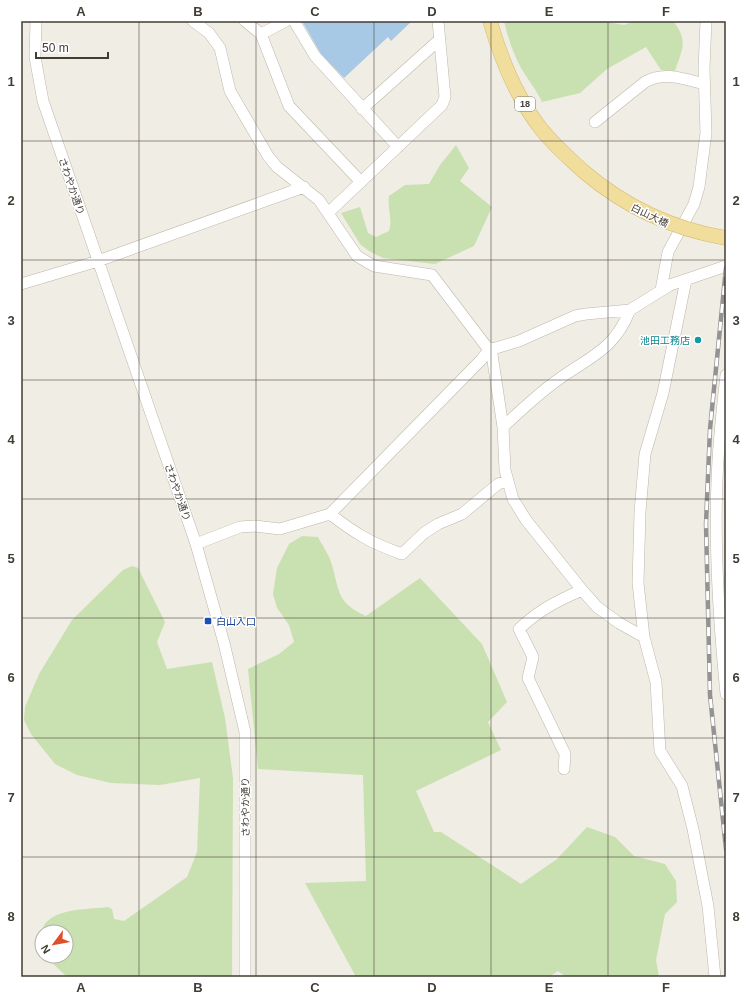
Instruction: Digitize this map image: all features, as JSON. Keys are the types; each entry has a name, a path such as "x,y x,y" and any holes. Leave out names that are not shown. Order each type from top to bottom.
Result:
{"main road":[{"name":"白山大橋","path":"490,21 505,67 528,109 553,143 583,171 606,190 643,212 671,225 697,233 726,238"}],"street":[{"name":"さわやか通り","path":"36,21 35,57 43,101 196,544 224,643 245,732 245,977"},
{"path":"193,21 209,33 220,48 230,91 268,156 277,167 319,200 349,246 364,262 374,266 432,275 490,349 503,427 503,450 508,481 513,499 526,520 582,590 609,617 644,637"},
{"path":"245,21 261,34 289,106 361,182"},
{"path":"261,34 286,21"},
{"path":"294,21 315,56 362,110 398,147"},
{"path":"328,213 439,110 445,100 438,21"},
{"path":"661,290 668,252 694,204 699,187 706,133 704,84 706,21"},
{"path":"362,110 439,40"},
{"path":"595,122 653,77 668,76 704,84"},
{"path":"21,284 98,261 304,187"},
{"path":"196,544 240,527 255,526 280,529 330,514 490,349 519,341 575,316 630,310 661,290 726,266"},
{"path":"686,280 663,393 645,454 640,512 638,583 644,637 656,682 660,751 682,786 693,830 708,906 716,977"},
{"path":"503,427 558,379 606,348 618,335 630,310"},
{"path":"726,375 717,481 726,694"},
{"path":"330,514 358,536 374,544 402,554 424,533 438,524 462,514 498,484 508,481"},
{"path":"564,769 565,754 528,678 533,657 519,629 534,615 550,604 582,590"}],"green space":[{"path":"504,21 602,21 624,25 634,21 673,21 681,34 683,45 675,71 661,70 646,47 607,69 580,93 542,102 518,62"},
{"path":"456,145 469,168 460,181 492,207 474,246 435,264 383,258 369,251 360,244 341,213 360,207 368,233 376,237 389,231 389,196 405,185 429,184 440,165"},
{"path":"302,536 318,537 330,559 340,594 349,606 356,611 366,616 420,578 482,644 507,702 488,722 501,750 416,791 434,832 441,832 521,884 557,859 587,827 615,837 634,856 665,864 676,881 677,902 665,914 656,960 659,977 566,977 558,971 549,977 356,977 305,883 366,881 363,775 258,769 248,669 279,654 294,642 289,625 277,608 273,594 277,568 289,544"},
{"path":"132,566 138,568 165,622 157,642 167,669 212,662 225,718 233,778 232,977 67,977 53,964 74,964 74,924 46,924 49,920 57,915 67,912 108,907 112,909 114,919 124,921 187,877 197,852 200,778 160,785 111,783 77,775 55,764 31,734 24,720 25,707 39,674 72,620 123,570"}],"water":[{"path":"302,21 412,21 391,41 388,37 344,78 321,54"}],"railway":[{"path":"726,268 710,429 706,524 710,695 726,849"}],"place":[{"name":"池田工務店","path":"698,340"},
{"name":"白山入口","path":"208,621"}]}
